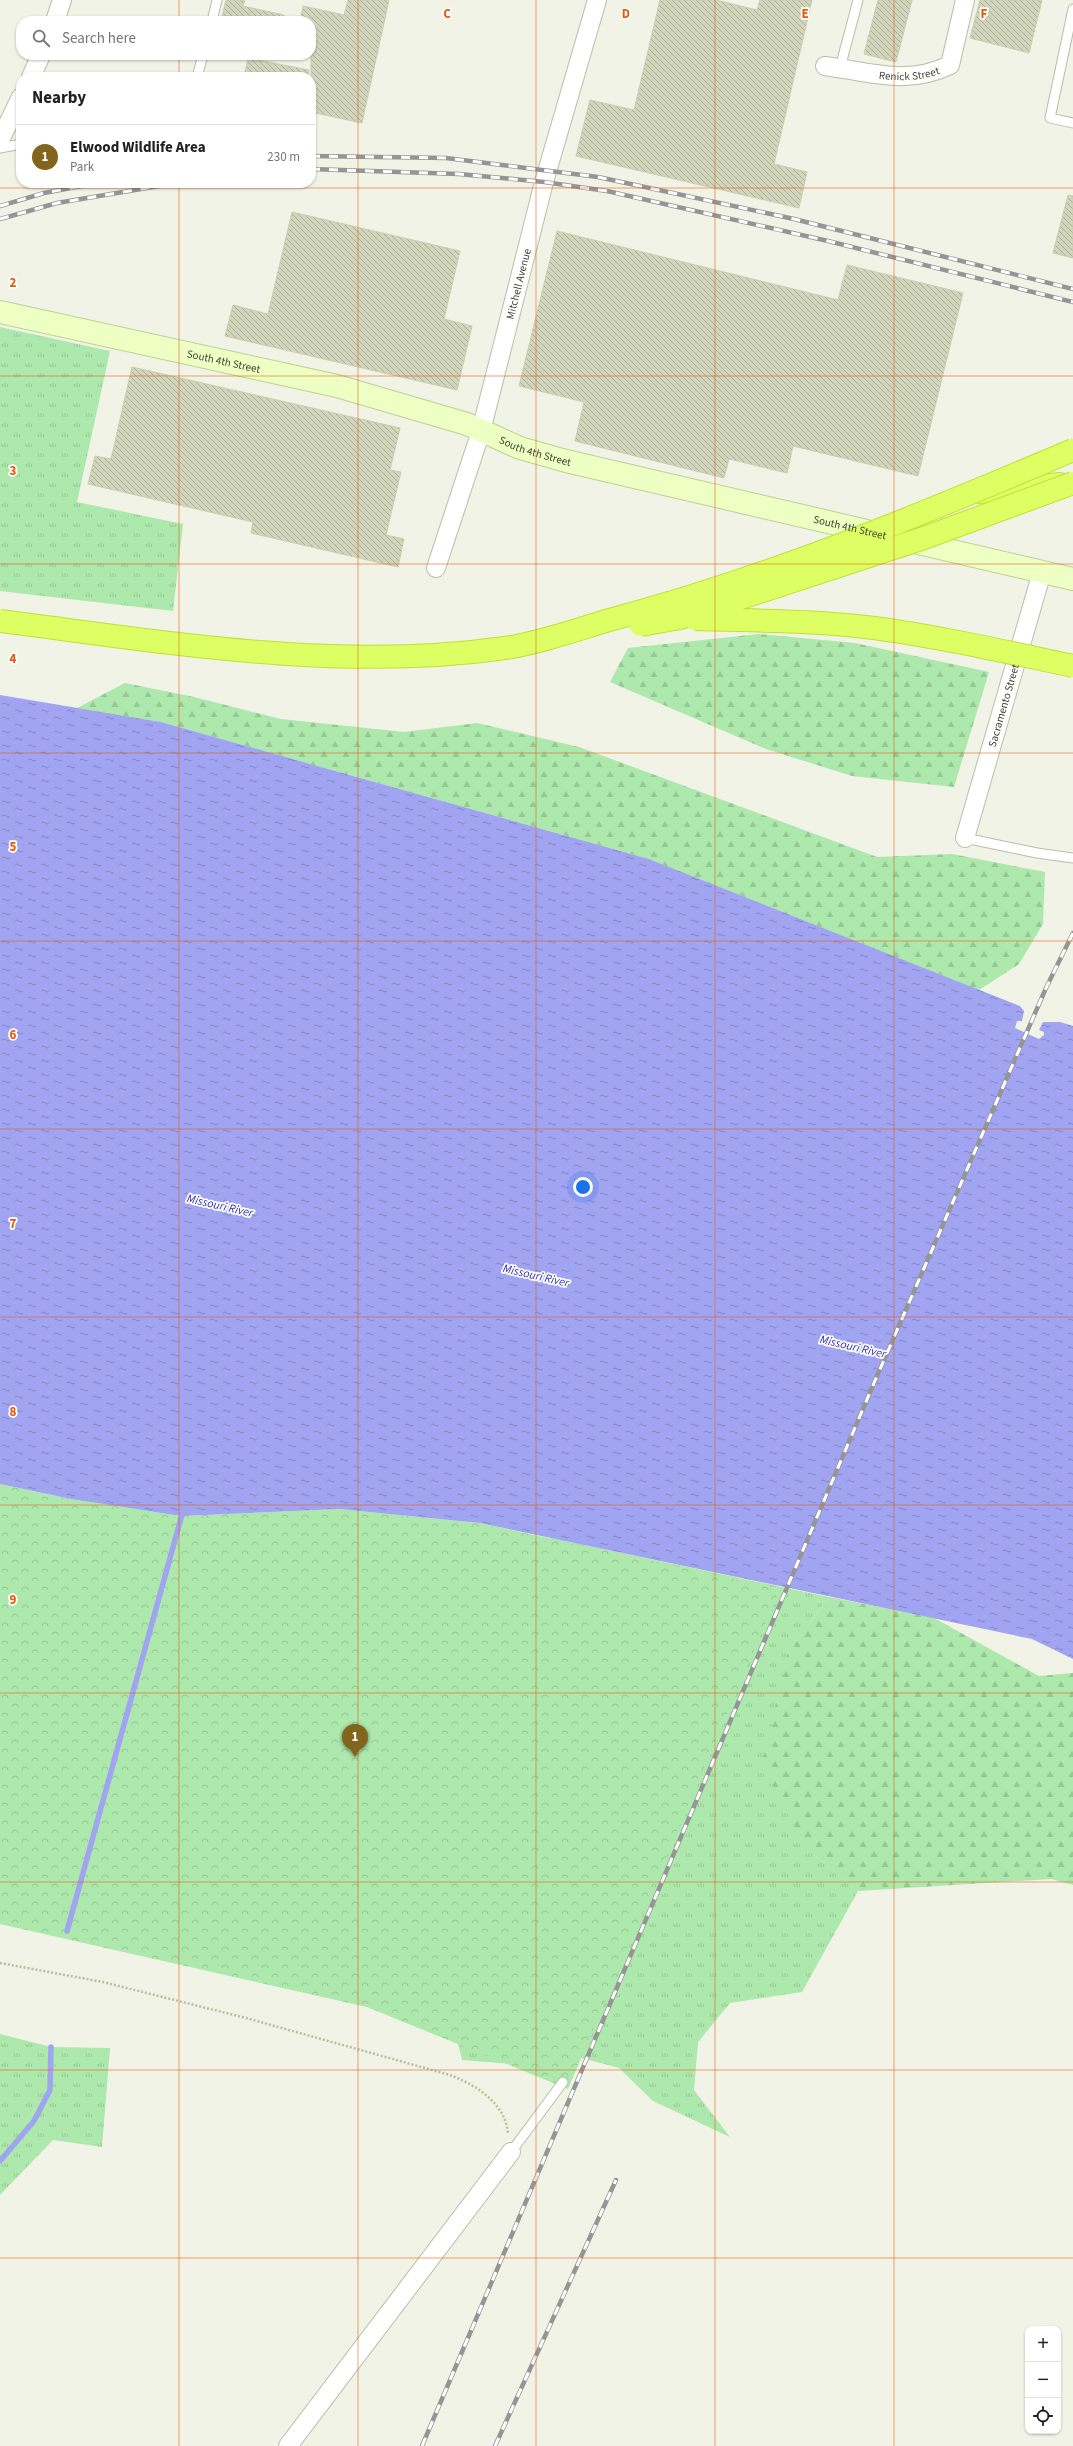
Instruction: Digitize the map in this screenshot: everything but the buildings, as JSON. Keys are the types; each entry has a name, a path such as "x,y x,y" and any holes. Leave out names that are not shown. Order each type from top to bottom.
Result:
{"highway":[{"path":"0,621 226,649 327,656 412,656 508,648 678,602 888,527 1073,450"},
{"path":"974,492 1073,483"},
{"path":"0,621 225,650 325,656 412,656 506,648 680,618 924,538 1073,483"},
{"path":"680,618 820,623 874,628 985,647 1073,666"}],"main road":[{"name":"South 4th Street","path":"0,312 337,386 467,424 520,448 566,461 1073,579"}],"street":[{"path":"57,16 62,0"},
{"name":"Mitchell Avenue","path":"436,568 481,431 544,182 597,0"},
{"name":"Renick Street","path":"833,67 890,77 932,74 950,65 964,0"},
{"path":"33,72 39,60"},
{"path":"0,140 16,107"},
{"name":"Sacramento Street","path":"965,838 1042,572"},
{"path":"288,2446 511,2152"}],"lane":[{"path":"213,16 218,0"},
{"path":"833,67 858,0"},
{"path":"1073,9 1050,118 1073,123"},
{"path":"198,72 202,60"},
{"path":"0,148 16,145"},
{"path":"965,838 1037,854 1073,858"},
{"path":"511,2152 563,2082"}],"path":[{"path":"0,1964 103,1982 246,2018 450,2075 472,2083 494,2102 508,2127 511,2152"}],"green space":[{"path":"0,327 110,351 77,502 183,524 173,611 0,591"},
{"path":"759,634 855,643 989,672 954,787 852,776 766,749 610,682 628,648"},
{"path":"125,683 194,697 281,719 404,732 477,723 579,747 877,857 952,854 1045,872 1043,924 1019,964 979,990 649,859 161,722 77,708"},
{"path":"0,1484 71,1499 181,1516 339,1509 480,1523 780,1589 568,2089 367,2007 0,1924"},
{"path":"551,1538 829,1597 788,1652 807,1849 858,1891 802,1992 730,2003 698,2042 694,2090 730,2137 653,2101 619,2068 552,2050 513,2064 462,2060 447,1995 0,1711 481,1600"},
{"path":"829,1597 934,1618 1039,1676 1073,1673 1073,1885 1051,1879 858,1891 807,1849 762,1764 788,1652"},
{"path":"0,2034 51,2047 110,2048 102,2147 53,2140 0,2195"}],"water":[{"name":"Missouri River","path":"0,695 161,722 649,859 1020,1006 1024,1011 1022,1021 1017,1021 1015,1028 1039,1039 1044,1035 1044,1032 1039,1030 1043,1022 1060,1022 1073,1026 1073,1659 1032,1639 480,1523 339,1509 181,1516 71,1499 0,1484"}],"waterway":[{"path":"67,1931 183,1511"},
{"path":"0,2161 34,2121 50,2090 51,2047"}],"railway":[{"path":"316,156 446,158 598,177 794,219 1073,289"},
{"path":"316,169 459,174 544,182 607,191 828,241 1073,302"},
{"path":"0,206 44,193 71,188"},
{"path":"0,219 57,203 147,188"},
{"path":"422,2446 874,1383 1046,988 1073,933"},
{"path":"495,2446 616,2180"}],"place":[{"name":"Elwood Wildlife Area","path":"355,1757"}]}
